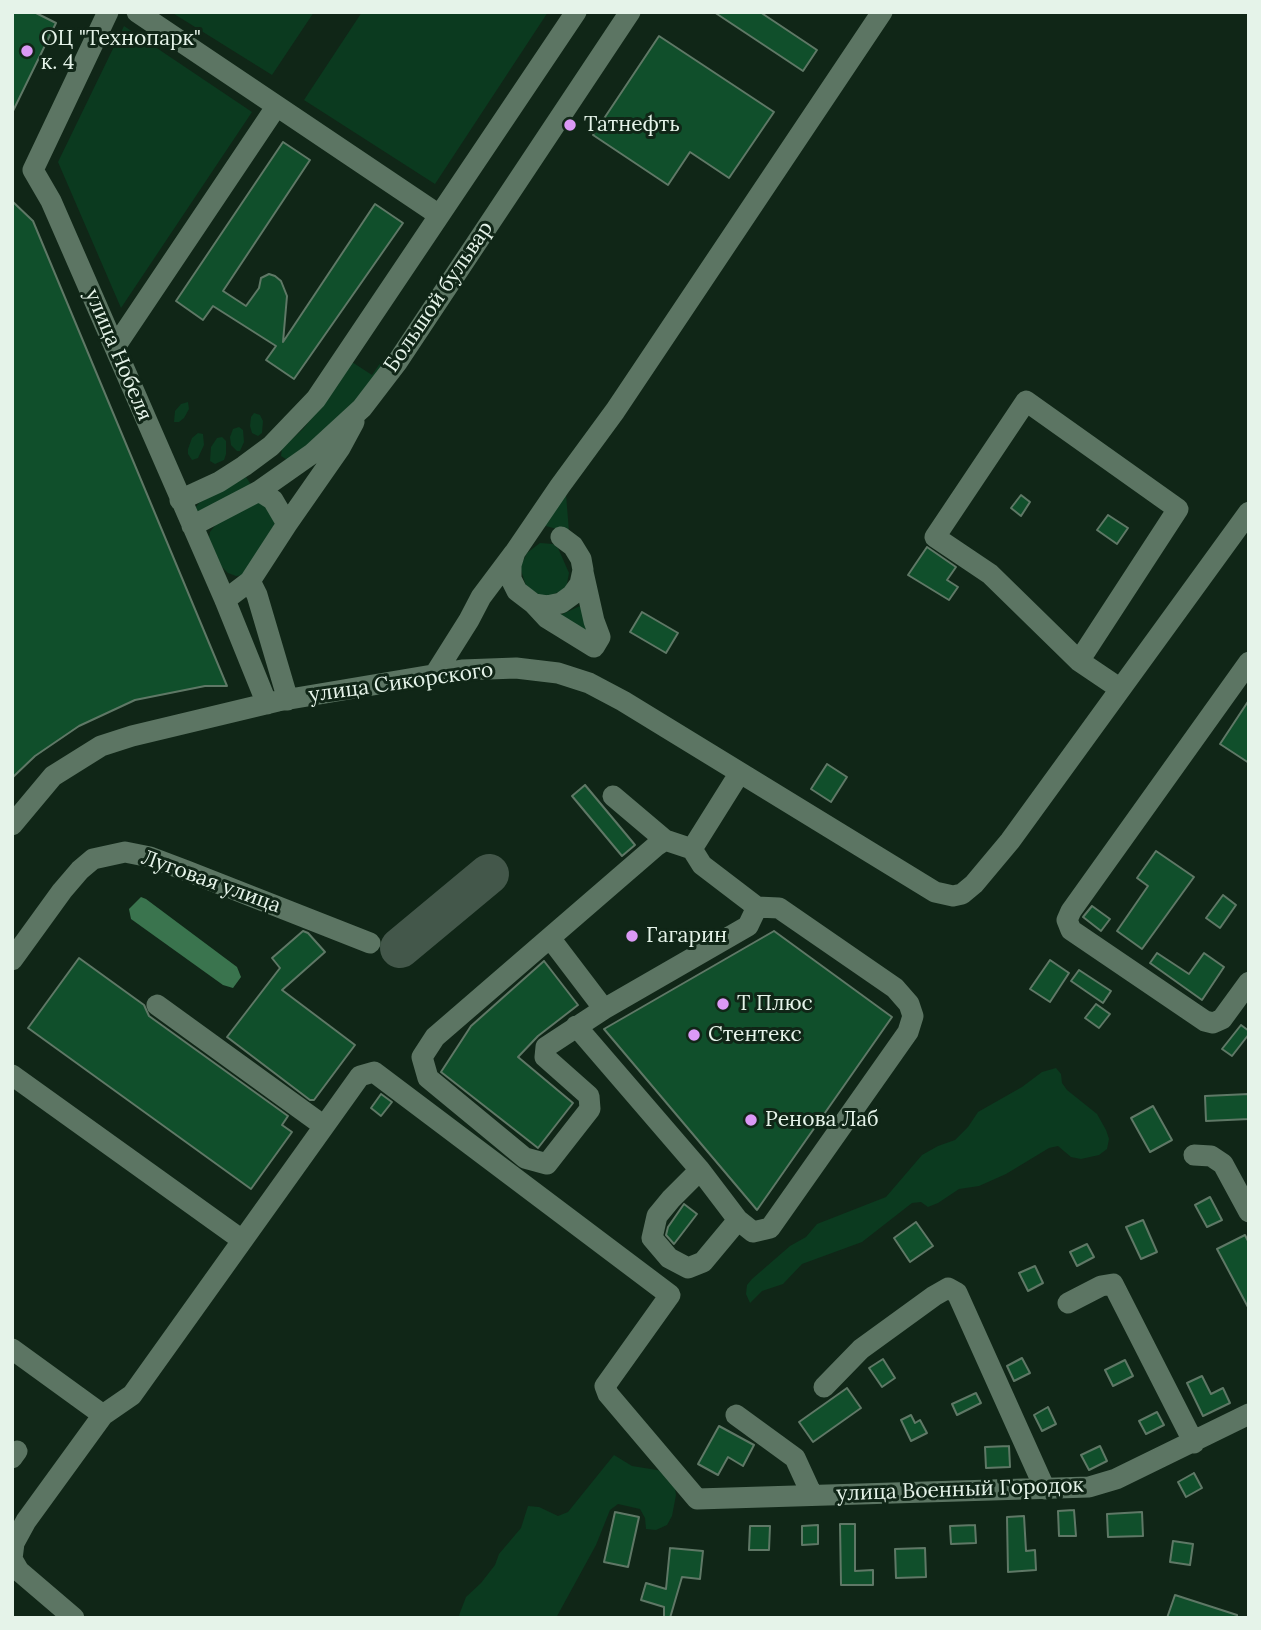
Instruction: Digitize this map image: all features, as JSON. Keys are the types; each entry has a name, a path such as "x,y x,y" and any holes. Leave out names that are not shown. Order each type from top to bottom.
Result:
{"street":[{"path":"137,12 439,215"},
{"name":"Большой бульвар","path":"180,500 219,482 263,452 316,400 576,12"},
{"name":"Большой бульвар","path":"192,526 280,477 313,453 362,408 398,361 630,12"},
{"path":"435,674 498,571 515,552 553,495 584,456 882,12"},
{"name":"улица Нобеля","path":"99,15 22,168 51,201 225,600 277,702"},
{"path":"114,347 276,107"},
{"path":"1079,661 1178,509 1026,401 935,537 990,575 1079,661 1119,688 1249,512"},
{"path":"225,600 250,581 286,524 340,448 362,408"},
{"path":"263,452 264,464 269,472 280,477"},
{"path":"259,491 273,500 286,524"},
{"path":"515,552 511,565 512,579 517,591 547,618 594,647 600,637 581,559 573,545 561,537"},
{"path":"469,620 496,597 511,597 547,606 561,603 572,595 580,584 583,570"},
{"path":"250,581 257,595 277,702"},
{"path":"1249,662 1067,920 1071,930 1205,1021 1213,1023 1222,1019 1249,982"},
{"name":"улица Сикорского","path":"12,825 53,776 101,746 175,725 277,702 462,670 516,668 568,676 589,683 935,892 953,896 962,894 974,884 1010,841 1119,688"},
{"path":"692,849 739,774"},
{"path":"576,1026 701,1170 738,1220 752,1232 770,1227 908,1032 913,1016 909,1004 895,988 779,908 757,907 702,865 692,849 665,840 613,796"},
{"path":"665,840 435,1037 422,1056 428,1078 525,1158 547,1164 590,1109 589,1096 545,1057 547,1047 604,1009 748,926 757,907"},
{"name":"Луговая улица","path":"12,960 80,870 93,859 125,852 187,871 323,934 370,943"},
{"path":"550,938 604,1009"},
{"path":"74,1618 19,1571 12,1559 14,1543 26,1521 103,1415 132,1395 324,1126 157,1005"},
{"name":"улица Военный Городок","path":"324,1126 360,1076 374,1072 670,1295 605,1387 608,1394 697,1499 1089,1487 1116,1479 1249,1414"},
{"path":"12,1075 242,1241"},
{"path":"1194,1155 1211,1156 1223,1164 1249,1212"},
{"path":"701,1170 657,1216 653,1238 669,1258 688,1268 703,1262 738,1220"},
{"path":"1068,1303 1120,1279 1194,1443"},
{"path":"824,1387 862,1349 948,1288 957,1293 1045,1489"},
{"path":"12,1349 103,1415"},
{"path":"736,1416 795,1458 812,1495"}],"shaded area":[{"path":"171,12 314,12 272,75"},
{"path":"362,12 548,12 435,184 304,100"},
{"path":"124,26 252,112 121,308 58,162"},
{"path":"383,359 386,361 362,395 289,461 281,456 282,448 303,429 352,362 372,375"},
{"path":"188,402 189,409 184,418 174,422 175,411 181,404"},
{"path":"254,413 260,415 263,421 262,433 258,436 252,433 250,426"},
{"path":"239,427 243,430 244,442 240,451 237,451 231,445 230,437 233,429"},
{"path":"198,433 203,434 204,445 198,458 192,460 188,449 192,438"},
{"path":"222,437 226,441 226,454 224,460 215,464 210,461 211,447 217,438"},
{"path":"246,477 252,486 197,512 195,508 199,503"},
{"path":"566,494 569,532 538,524"},
{"path":"259,502 266,502 277,520 245,575 236,576 228,573 219,564 209,538 210,532 217,523"},
{"path":"540,543 553,544 558,548 569,573 566,589 544,598 526,586 520,567 527,553"},
{"path":"580,606 592,637 556,617"},
{"path":"141,897 237,967 241,977 233,988 223,985 131,919 129,909"},
{"path":"1056,1068 1067,1090 1097,1114 1109,1139 1107,1149 1099,1155 1081,1159 1071,1157 1058,1146 1049,1148 1006,1174 979,1186 959,1189 938,1203 928,1207 921,1202 912,1203 862,1242 802,1264 783,1284 762,1291 750,1303 746,1294 747,1285 752,1279 790,1246 806,1237 817,1224 886,1197 922,1155 955,1140 978,1112 1022,1087 1042,1072"},
{"path":"614,1455 632,1466 663,1471 673,1476 676,1495 672,1516 667,1525 656,1530 646,1529 645,1518 640,1509 618,1504 610,1510 596,1545 556,1618 458,1618 466,1597 481,1583 495,1565 499,1554 521,1528 528,1506 539,1507 558,1516 568,1512"}],"building":[{"name":"ОЦ \"Технопарк\" к. 4","path":"12,12 34,12 56,23 12,113"},
{"path":"714,12 760,12 817,50 803,71"},
{"path":"659,36 774,112 729,178 690,152 668,185 593,135"},
{"path":"283,142 310,160 223,291 246,306 259,288 261,278 269,274 281,281 287,296 283,342 375,204 403,223 294,379 266,360 276,346 213,306 203,320 176,301"},
{"path":"12,201 33,221 227,686 205,686 135,700 79,726 35,756 12,778"},
{"path":"1021,495 1030,502 1021,516 1011,508"},
{"path":"1108,515 1128,528 1117,544 1097,530"},
{"path":"927,547 956,567 947,580 958,587 949,600 908,575"},
{"path":"642,612 678,633 666,653 630,632"},
{"path":"1249,700 1249,763 1220,744"},
{"path":"827,764 847,777 831,802 811,789"},
{"path":"585,785 635,845 622,856 572,796"},
{"path":"1156,851 1194,877 1142,949 1117,931 1148,886 1137,878"},
{"path":"1223,895 1236,905 1220,928 1206,918"},
{"path":"1092,906 1110,919 1101,931 1083,917"},
{"path":"303,931 325,952 282,990 355,1045 314,1100 310,1100 227,1037 280,968 272,958"},
{"name":"Ренова Лаб","path":"774,931 892,1017 757,1210 604,1029"},
{"path":"1157,953 1189,974 1204,953 1224,967 1202,1000 1150,963"},
{"path":"79,958 144,1005 149,1016 288,1116 282,1125 292,1132 251,1189 28,1028"},
{"path":"1050,960 1069,973 1050,1002 1030,989"},
{"path":"544,961 578,1005 538,1036 518,1057 573,1103 538,1148 441,1072 471,1026"},
{"path":"1079,970 1111,991 1103,1003 1071,981"},
{"path":"1096,1004 1110,1014 1099,1028 1085,1018"},
{"path":"1241,1025 1249,1034 1232,1056 1222,1049"},
{"path":"381,1094 392,1102 381,1116 371,1108"},
{"path":"1249,1094 1249,1119 1206,1121 1205,1096"},
{"path":"1153,1106 1172,1140 1150,1152 1131,1118"},
{"path":"1210,1197 1222,1220 1207,1227 1195,1205"},
{"path":"684,1204 697,1214 674,1244 666,1235 668,1227"},
{"path":"1143,1220 1157,1252 1141,1259 1126,1227"},
{"path":"916,1222 933,1246 910,1262 894,1238"},
{"path":"1245,1235 1249,1243 1249,1309 1217,1249"},
{"path":"1087,1244 1094,1257 1077,1266 1070,1252"},
{"path":"1035,1266 1043,1283 1028,1291 1019,1273"},
{"path":"1022,1358 1030,1373 1014,1381 1007,1366"},
{"path":"883,1359 895,1378 882,1387 869,1368"},
{"path":"1125,1360 1133,1376 1113,1386 1105,1370"},
{"path":"1202,1376 1211,1394 1223,1388 1230,1403 1203,1416 1187,1383"},
{"path":"847,1388 861,1408 813,1442 799,1422"},
{"path":"976,1393 981,1403 957,1415 952,1404"},
{"path":"1048,1407 1056,1424 1042,1431 1034,1415"},
{"path":"1157,1412 1164,1425 1146,1434 1139,1421"},
{"path":"911,1415 915,1423 920,1420 927,1433 911,1441 901,1420"},
{"path":"719,1426 754,1445 743,1466 728,1457 718,1475 698,1464"},
{"path":"1009,1446 1010,1467 986,1468 985,1447"},
{"path":"1100,1446 1107,1461 1089,1470 1081,1455"},
{"path":"1194,1473 1202,1488 1186,1497 1178,1482"},
{"path":"1074,1510 1076,1536 1059,1536 1058,1511"},
{"path":"615,1512 639,1517 628,1567 604,1562"},
{"path":"1142,1512 1143,1536 1108,1537 1107,1514"},
{"path":"1024,1516 1026,1551 1035,1550 1036,1570 1008,1572 1007,1517"},
{"path":"840,1524 855,1524 855,1571 873,1570 873,1585 841,1585"},
{"path":"818,1525 818,1544 802,1545 802,1526"},
{"path":"975,1525 976,1543 951,1544 950,1526"},
{"path":"750,1526 770,1526 769,1550 749,1550"},
{"path":"1173,1541 1193,1544 1190,1565 1170,1562"},
{"path":"670,1548 703,1551 700,1579 682,1577 670,1618 664,1618 664,1607 641,1600 646,1583 666,1589"},
{"path":"925,1548 926,1577 896,1578 895,1549"},
{"path":"1175,1595 1237,1615 1237,1618 1167,1618"}],"taxiway":[{"path":"400,948 489,874"}],"place":[{"name":"ОЦ \"Технопарк\" к. 4","path":"27,51"},
{"name":"Татнефть","path":"570,125"},
{"name":"Гагарин","path":"632,936"},
{"name":"Т Плюс","path":"723,1004"},
{"name":"Стентекс","path":"694,1035"},
{"name":"Ренова Лаб","path":"751,1120"}]}
